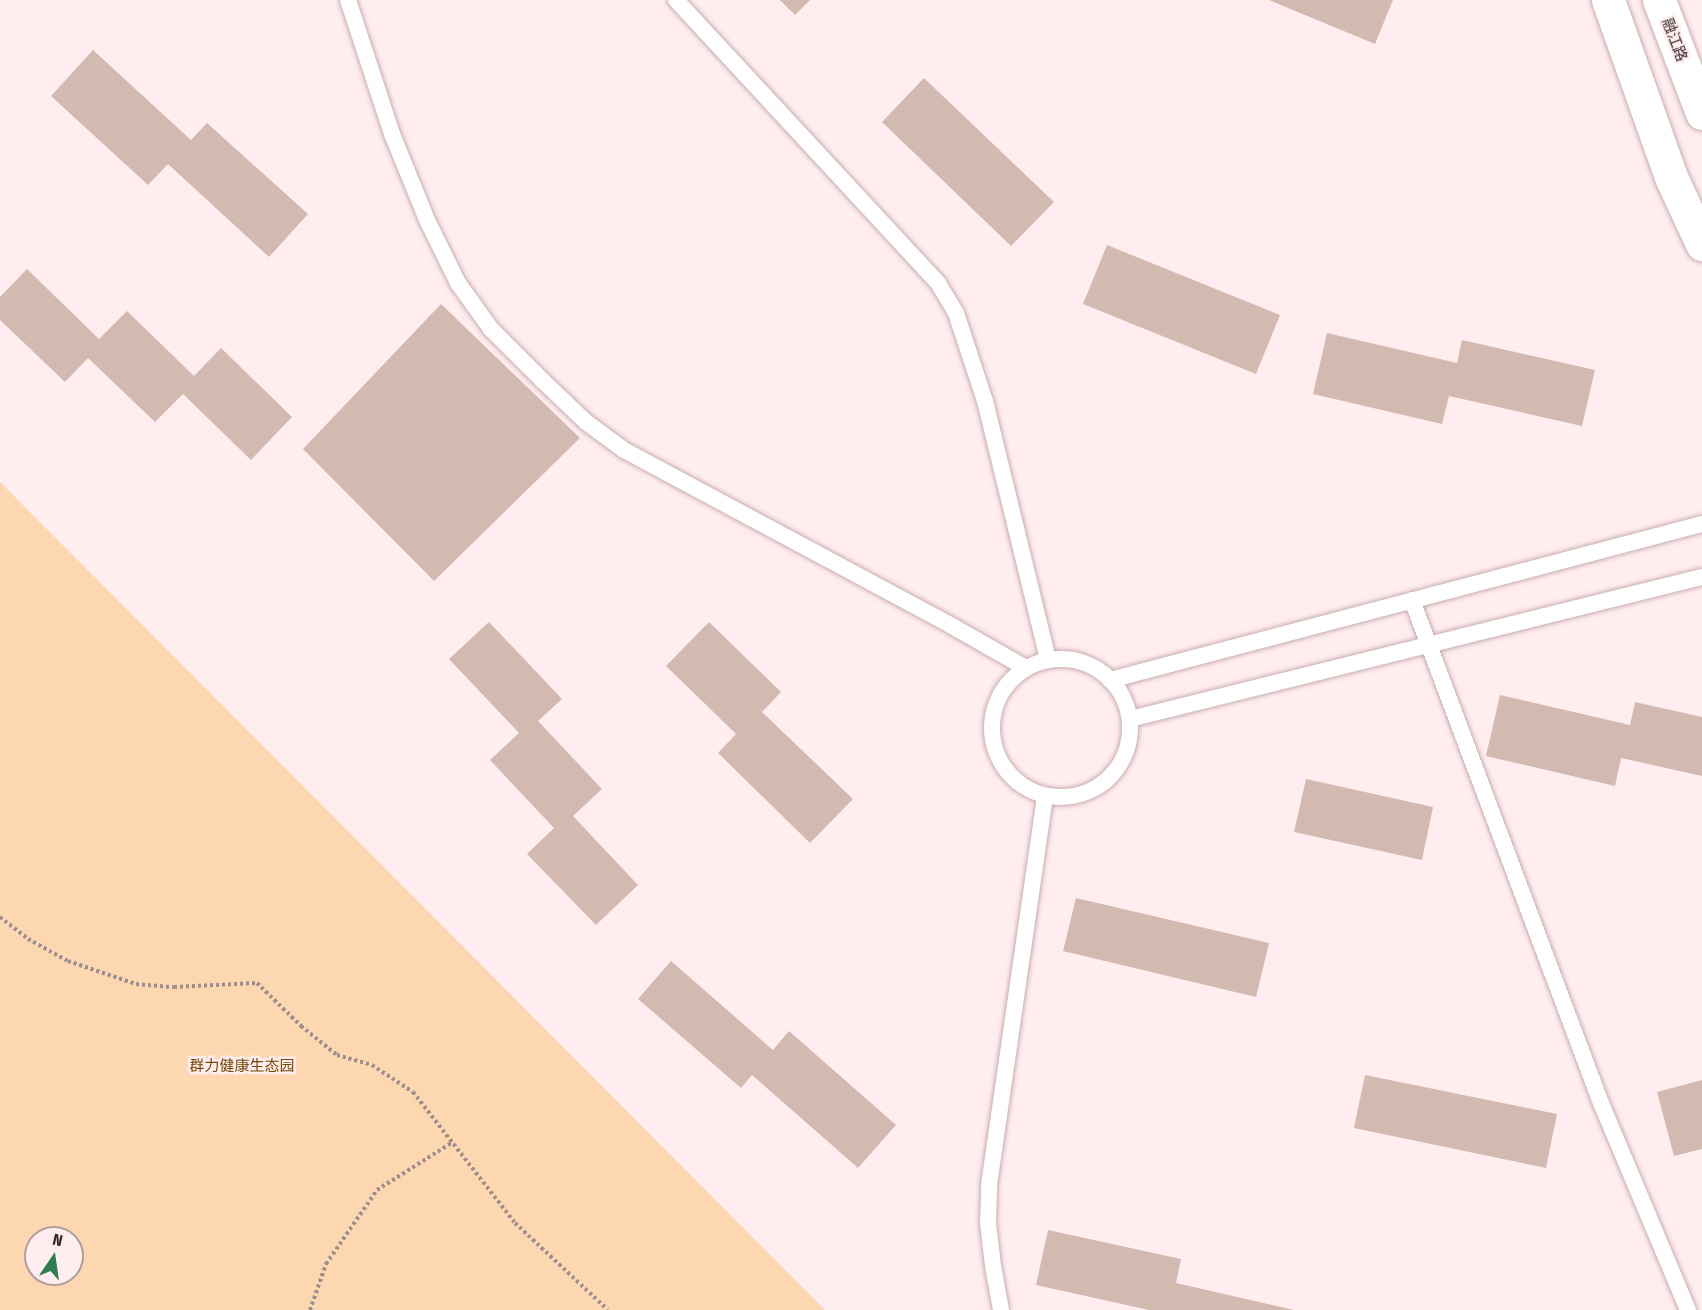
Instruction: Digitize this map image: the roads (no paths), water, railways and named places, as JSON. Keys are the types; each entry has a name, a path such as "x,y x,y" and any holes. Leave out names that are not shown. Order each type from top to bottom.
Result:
{"street":[{"path":"1608,0 1671,177 1702,244"},
{"name":"融江路","path":"1659,0 1702,113"}],"lane":[{"path":"348,0 392,134 428,222 458,283 491,329 543,381 586,422 624,450 1026,668"},
{"path":"676,0 938,283 956,313 985,401 1048,660"},
{"path":"1110,680 1702,524"},
{"path":"1130,719 1702,577"},
{"path":"1412,600 1601,1103 1688,1310"},
{"path":"1048,660 1071,660 1092,666 1110,680 1123,698 1130,719 1129,741 1122,762 1108,780 1089,792 1068,798 1046,796 1023,787 1006,771 995,750 991,727 996,704 1008,683 1026,668 1048,660"},
{"path":"1001,1310 988,1223 989,1185 1046,796"}],"park label":[{"name":"群力健康生态园","path":"242,1067"}]}
